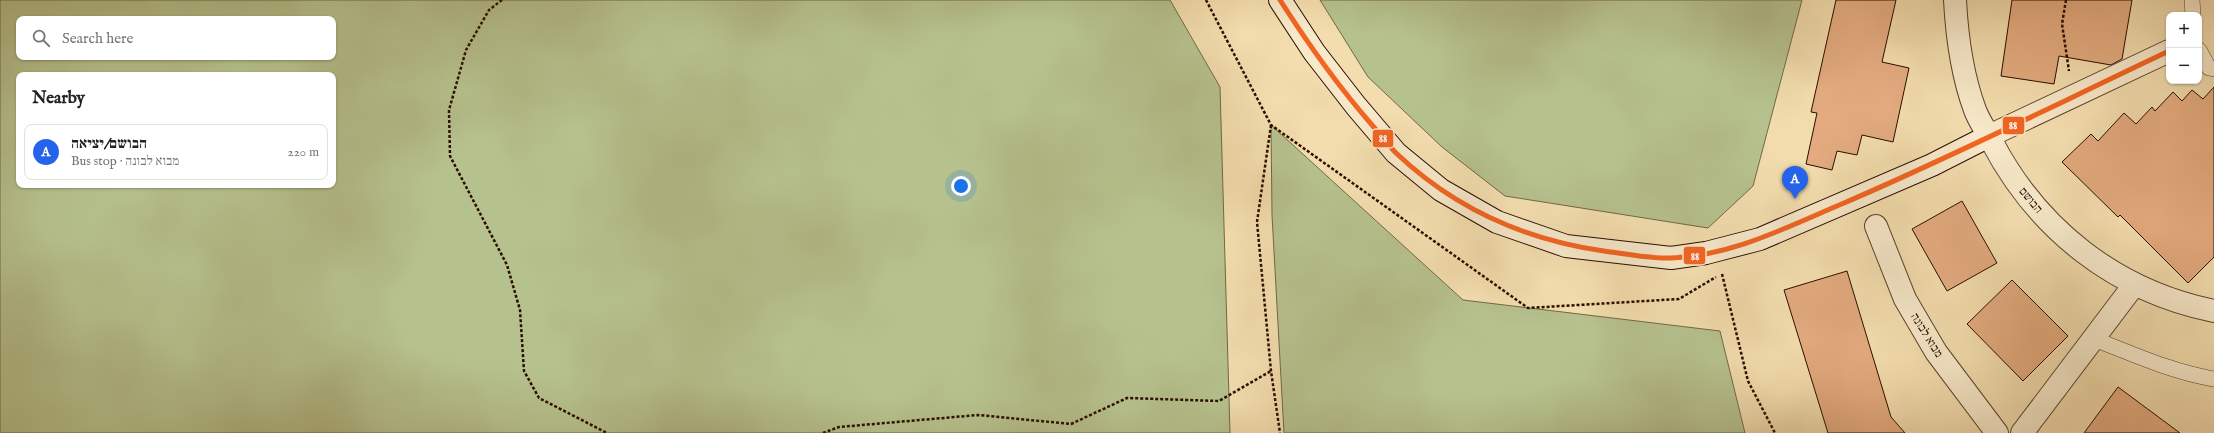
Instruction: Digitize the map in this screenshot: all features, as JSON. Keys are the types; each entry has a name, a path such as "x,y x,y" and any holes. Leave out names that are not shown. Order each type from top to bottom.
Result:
{"street":[{"path":"1280,0 1314,52 1356,106 1396,153 1441,190 1497,222 1566,246 1671,258 1706,253 1760,238 1932,165 1989,136 2166,52"},
{"name":"הבושם","path":"1955,0 1960,55 1975,111 2008,172 2044,215 2080,251 2134,285 2192,307 2214,311"},
{"name":"מבוא לבונה","path":"1876,226 1905,299 1936,352 1997,433"},
{"path":"2022,433 2134,285"}],"lane":[{"path":"2192,0 2193,12"},
{"path":"2202,55 2209,68 2214,69"},
{"path":"2094,339 2150,361 2214,379"}],"path":[{"path":"502,0 489,10 466,50 449,110 450,156 507,265 520,310 524,371 538,398 606,433"},
{"path":"1206,0 1271,125 1257,222 1271,371 1280,433"},
{"path":"2066,0 2062,24 2072,97"},
{"path":"1722,273 1748,381 1775,433"},
{"path":"822,433 839,427 978,416 1071,424 1127,398 1219,401 1271,371"}],"green space":[{"path":"0,0 1170,0 1220,87 1230,433 0,433"},
{"path":"1320,0 1802,0 1753,186 1708,228 1505,196 1442,147 1368,77"},
{"path":"1271,125 1463,300 1720,331 1745,433 1284,433 1272,215"}],"building":[{"path":"1836,0 1896,0 1882,62 1909,68 1893,142 1862,135 1857,155 1837,151 1832,170 1806,164 1817,113 1811,112"},
{"path":"2012,0 2132,0 2122,59 2111,65 2059,56 2054,84 2001,76"},
{"path":"2214,87 2214,257 2188,283 2120,215 2118,217 2062,162 2091,134 2098,141 2124,113 2136,124 2152,107 2155,111 2173,92 2182,101 2192,90 2203,99"},
{"path":"1962,201 1997,263 1947,291 1912,229"},
{"path":"1847,271 1891,417 1905,433 1828,433 1784,290"},
{"path":"2012,280 2068,336 2023,381 1967,324"},
{"path":"2118,387 2180,433 2084,433"}],"transit line":[{"name":"88","path":"1280,0 1301,33 1335,80 1387,143 1418,173 1442,190 1492,218 1519,230 1547,239 1575,246 1655,258 1694,256 1716,252 1738,246 1781,230 1926,167 2166,52"}],"place":[{"name":"הבושם/יציאה","path":"1795,199"}]}
